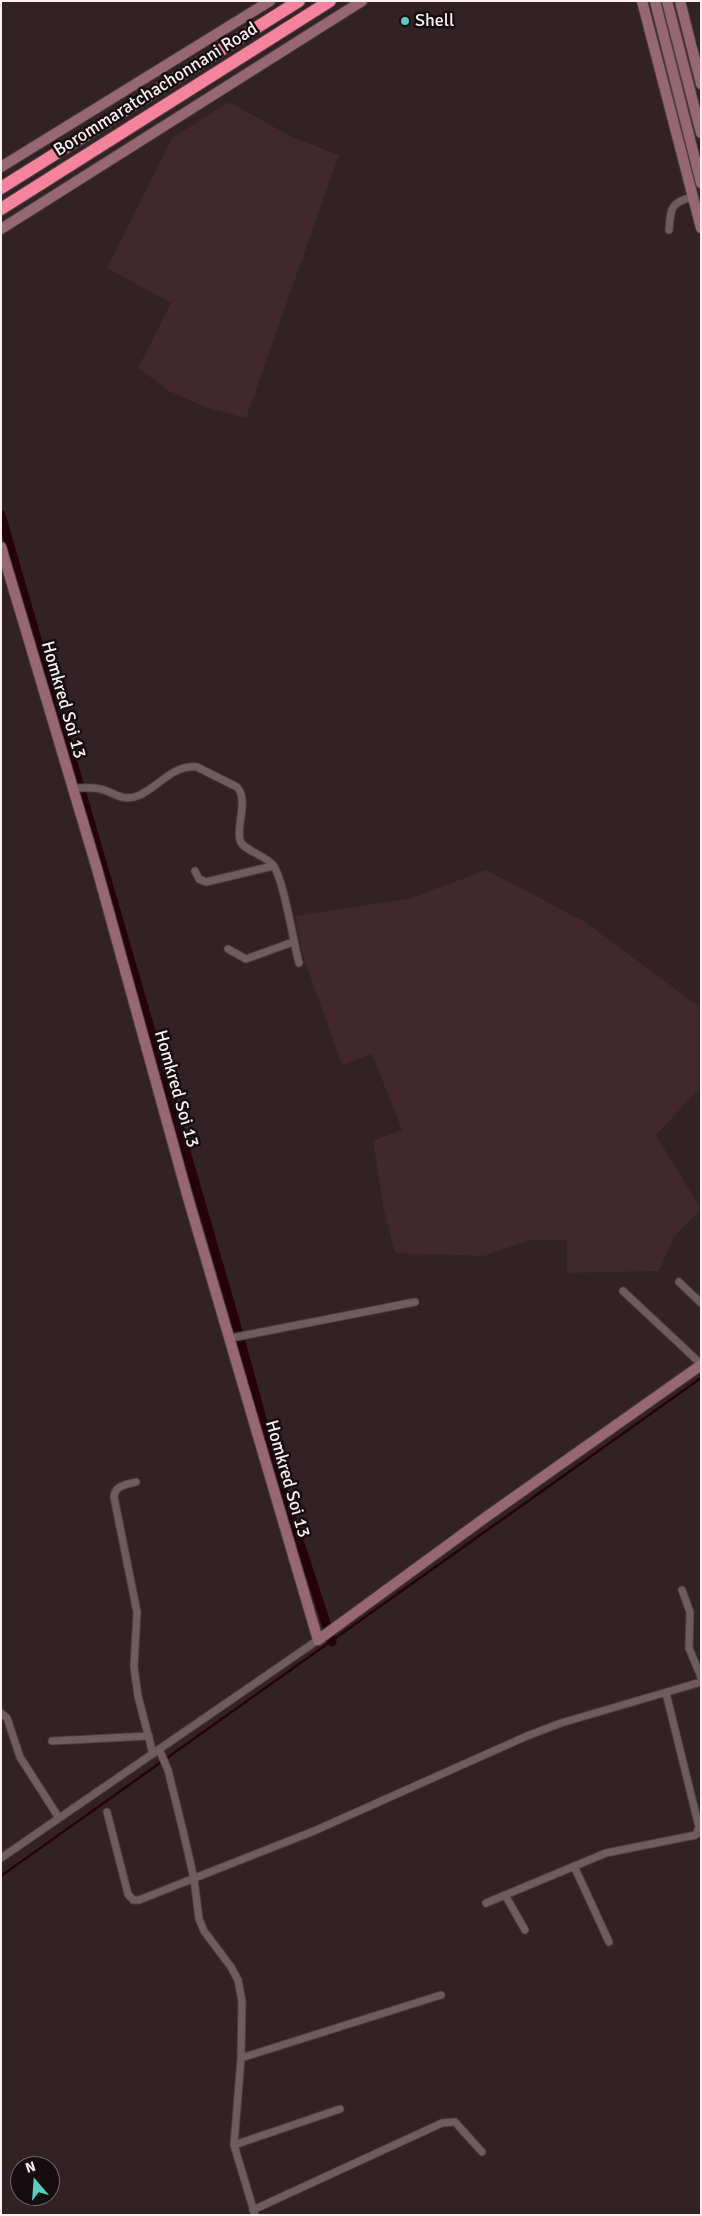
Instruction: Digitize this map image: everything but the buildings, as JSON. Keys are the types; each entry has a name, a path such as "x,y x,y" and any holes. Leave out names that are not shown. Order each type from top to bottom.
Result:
{"highway":[{"name":"Borommaratchachonnani Road","path":"1,188 299,1"},
{"name":"Borommaratchachonnani Road","path":"1,209 330,1"}],"street":[{"path":"1,167 270,1"},
{"path":"1,229 362,1"},
{"path":"642,1 701,228"},
{"path":"655,1 701,183"},
{"path":"667,1 701,133"},
{"path":"680,1 701,84"},
{"path":"669,230 672,207 679,200 692,197"},
{"name":"Homkred Soi 13","path":"1,548 78,788 188,1198 234,1338 264,1460 326,1635"},
{"path":"78,788 99,788 122,799 138,796 179,769 197,767 240,790 242,799 239,838 241,844 262,856 273,866 282,889 299,963"},
{"path":"195,872 199,879 206,882 273,866"},
{"path":"228,949 246,960 293,942"},
{"path":"678,1282 701,1303"},
{"path":"1,1858 158,1753 326,1635 478,1523 701,1364 624,1291"},
{"path":"234,1338 415,1302"},
{"path":"136,1482 118,1487 114,1497 137,1612 134,1667 138,1696 149,1736 168,1770 194,1879 199,1919 204,1931 231,1967 238,1980 242,2001 241,2058 234,2145 254,2212 442,2123 455,2122 482,2152"},
{"path":"682,1590 690,1612 689,1648 701,1677"},
{"path":"107,1812 125,1886 133,1900 139,1900 314,1831 561,1723 701,1682"},
{"path":"486,1903 606,1853 698,1835 699,1827 666,1693"},
{"path":"1,1713 7,1718 20,1757 59,1818"},
{"path":"52,1740 149,1736"},
{"path":"574,1866 610,1942"},
{"path":"505,1895 525,1930"},
{"path":"241,2058 440,1995"},
{"path":"234,2145 340,2108"}],"shaded area":[{"path":"229,102 294,138 339,155 246,418 205,407 169,391 138,368 171,303 107,268 172,138"},
{"path":"486,870 585,922 701,1008 701,1087 656,1135 701,1209 674,1237 659,1271 567,1273 567,1240 530,1240 484,1256 395,1253 384,1211 373,1141 402,1130 372,1054 342,1065 302,953 295,916 412,898"}],"waterway":[{"path":"1,515 234,1317 275,1466 332,1642"},
{"path":"1,1876 701,1378"}],"place":[{"name":"Shell","path":"405,21"}]}
